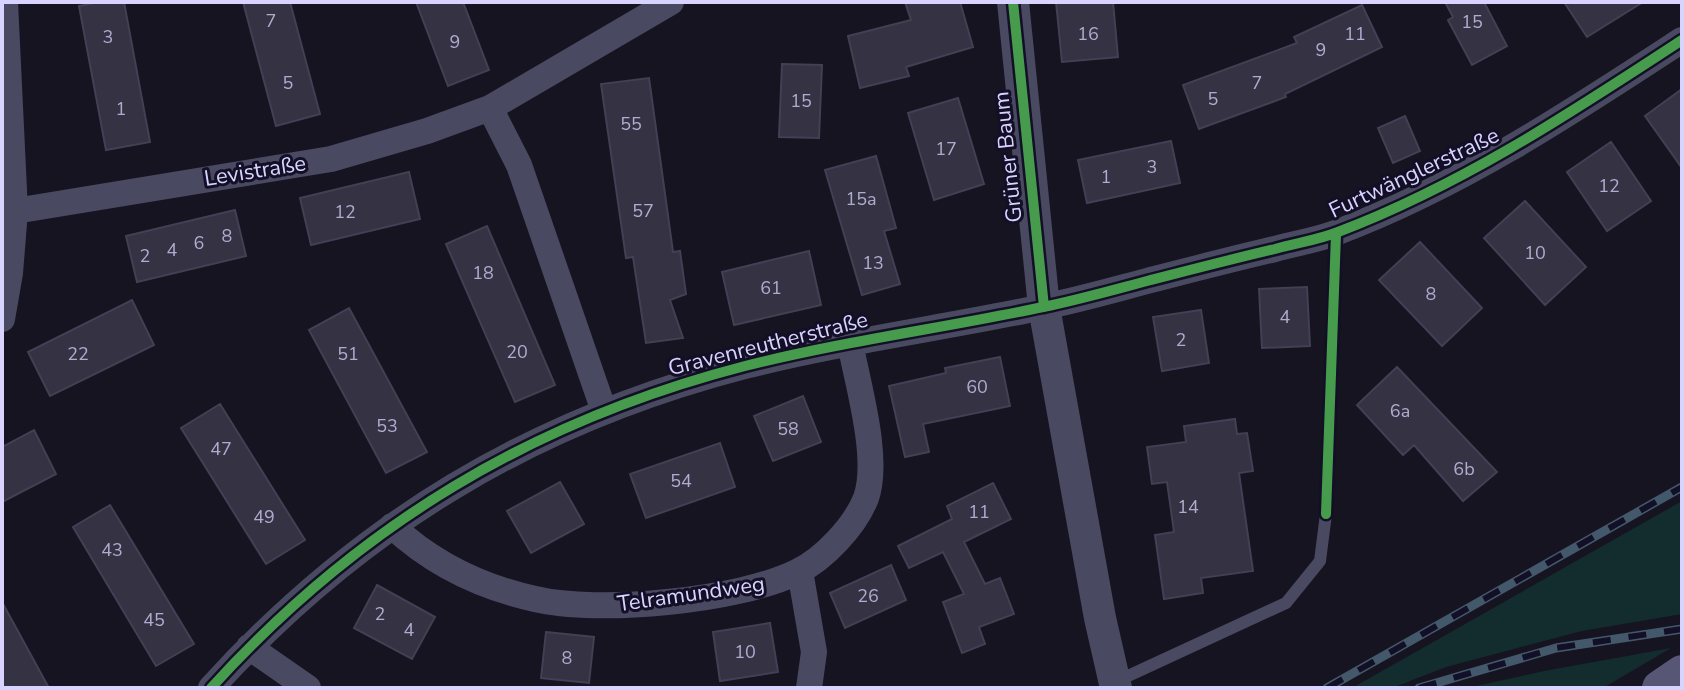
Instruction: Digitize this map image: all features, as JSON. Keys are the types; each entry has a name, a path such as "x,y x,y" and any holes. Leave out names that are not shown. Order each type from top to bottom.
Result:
{"main road":[{"path":"1660,688 1682,673"}],"street":[{"path":"2,319 10,273 15,211 5,2"},
{"name":"Levistraße","path":"15,211 331,159 427,131 490,108 671,2"},
{"name":"Grüner Baum","path":"1013,2 1044,307 1100,618 1116,685"},
{"name":"Furtwänglerstraße","path":"1044,307 1336,234 1436,189 1540,133 1682,40"},
{"path":"490,108 519,165 604,411"},
{"name":"Gravenreutherstraße","path":"211,688 249,647 324,578 392,526 439,493 490,464 604,411 711,376 850,343 1044,307"},
{"name":"Telramundweg","path":"392,526 430,558 469,578 503,591 563,605 616,606 691,598 751,588 800,571 850,526 859,513 869,486 871,458 850,343"},
{"path":"800,571 814,652 809,688"},
{"path":"249,647 308,688"}],"lane":[{"path":"1116,685 1286,603 1320,561 1326,514 1336,234"}],"green space":[{"path":"1682,501 1682,614 1582,631 1446,667 1392,688 1352,688"},
{"path":"1671,648 1603,688 1467,688 1544,671"}],"building":[{"path":"124,2 150,142 106,150 79,6"},
{"path":"243,2 290,2 320,114 276,126"},
{"path":"416,2 463,2 489,70 448,86"},
{"path":"905,2 960,2 973,47 906,67 909,76 860,88 848,36 911,20"},
{"path":"1056,2 1113,2 1118,57 1062,62"},
{"path":"1445,2 1484,2 1507,46 1472,65 1448,20 1453,17"},
{"path":"1564,2 1643,2 1587,37"},
{"path":"1362,5 1382,47 1285,94 1286,97 1199,129 1183,85 1297,43 1294,37"},
{"path":"782,64 822,65 819,138 779,137"},
{"path":"649,78 673,252 680,251 686,294 670,300 683,338 646,343 633,257 626,258 601,84"},
{"path":"1682,89 1682,168 1645,116"},
{"path":"958,98 984,184 934,200 908,113"},
{"path":"1405,116 1420,151 1393,163 1378,128"},
{"path":"1171,141 1180,183 1087,203 1078,160"},
{"path":"1611,142 1651,201 1607,231 1567,172"},
{"path":"876,156 896,228 884,231 900,284 862,295 825,170"},
{"path":"409,172 420,219 311,245 300,198"},
{"path":"1525,201 1586,267 1545,305 1484,238"},
{"path":"235,210 246,256 137,282 126,236"},
{"path":"487,226 555,385 515,402 446,244"},
{"path":"1420,242 1482,308 1442,346 1379,280"},
{"path":"809,251 821,305 734,325 722,272"},
{"path":"1307,287 1310,346 1262,348 1259,289"},
{"path":"132,300 154,345 50,396 28,352"},
{"path":"349,308 427,452 386,473 309,330"},
{"path":"1201,310 1209,363 1162,371 1153,317"},
{"path":"1000,357 1010,406 923,424 929,452 905,457 889,386 946,373 945,368"},
{"path":"1397,367 1497,472 1463,501 1414,445 1403,455 1357,405"},
{"path":"803,396 821,442 773,461 754,416"},
{"path":"220,404 305,540 266,564 181,428"},
{"path":"1235,419 1237,434 1247,433 1253,471 1239,473 1253,571 1201,578 1203,593 1164,599 1155,535 1174,532 1167,482 1152,484 1147,447 1186,442 1184,426"},
{"path":"34,430 56,474 2,502 2,447"},
{"path":"720,443 735,487 646,518 630,474"},
{"path":"560,482 584,524 531,553 507,511"},
{"path":"993,483 1011,519 964,542 985,584 1000,578 1014,614 979,627 985,644 962,653 943,602 964,594 943,552 909,568 898,546 952,519 947,506"},
{"path":"110,505 194,644 156,666 73,527"},
{"path":"891,565 906,600 845,628 830,593"},
{"path":"377,585 435,617 412,659 354,628"},
{"path":"2,602 49,688 2,688"},
{"path":"770,623 778,672 720,681 713,632"},
{"path":"546,632 594,637 589,683 541,678"}],"railway":[{"path":"1327,688 1682,487"},
{"path":"1419,688 1556,648 1682,629"}],"cycle path":[{"path":"1013,2 1044,307"},
{"path":"211,688 268,630 327,577 389,529 454,486 521,449 593,417 667,389 745,366 1056,304 1330,235 1384,213 1472,170 1558,120 1682,40"},
{"path":"1326,514 1336,234"}]}
